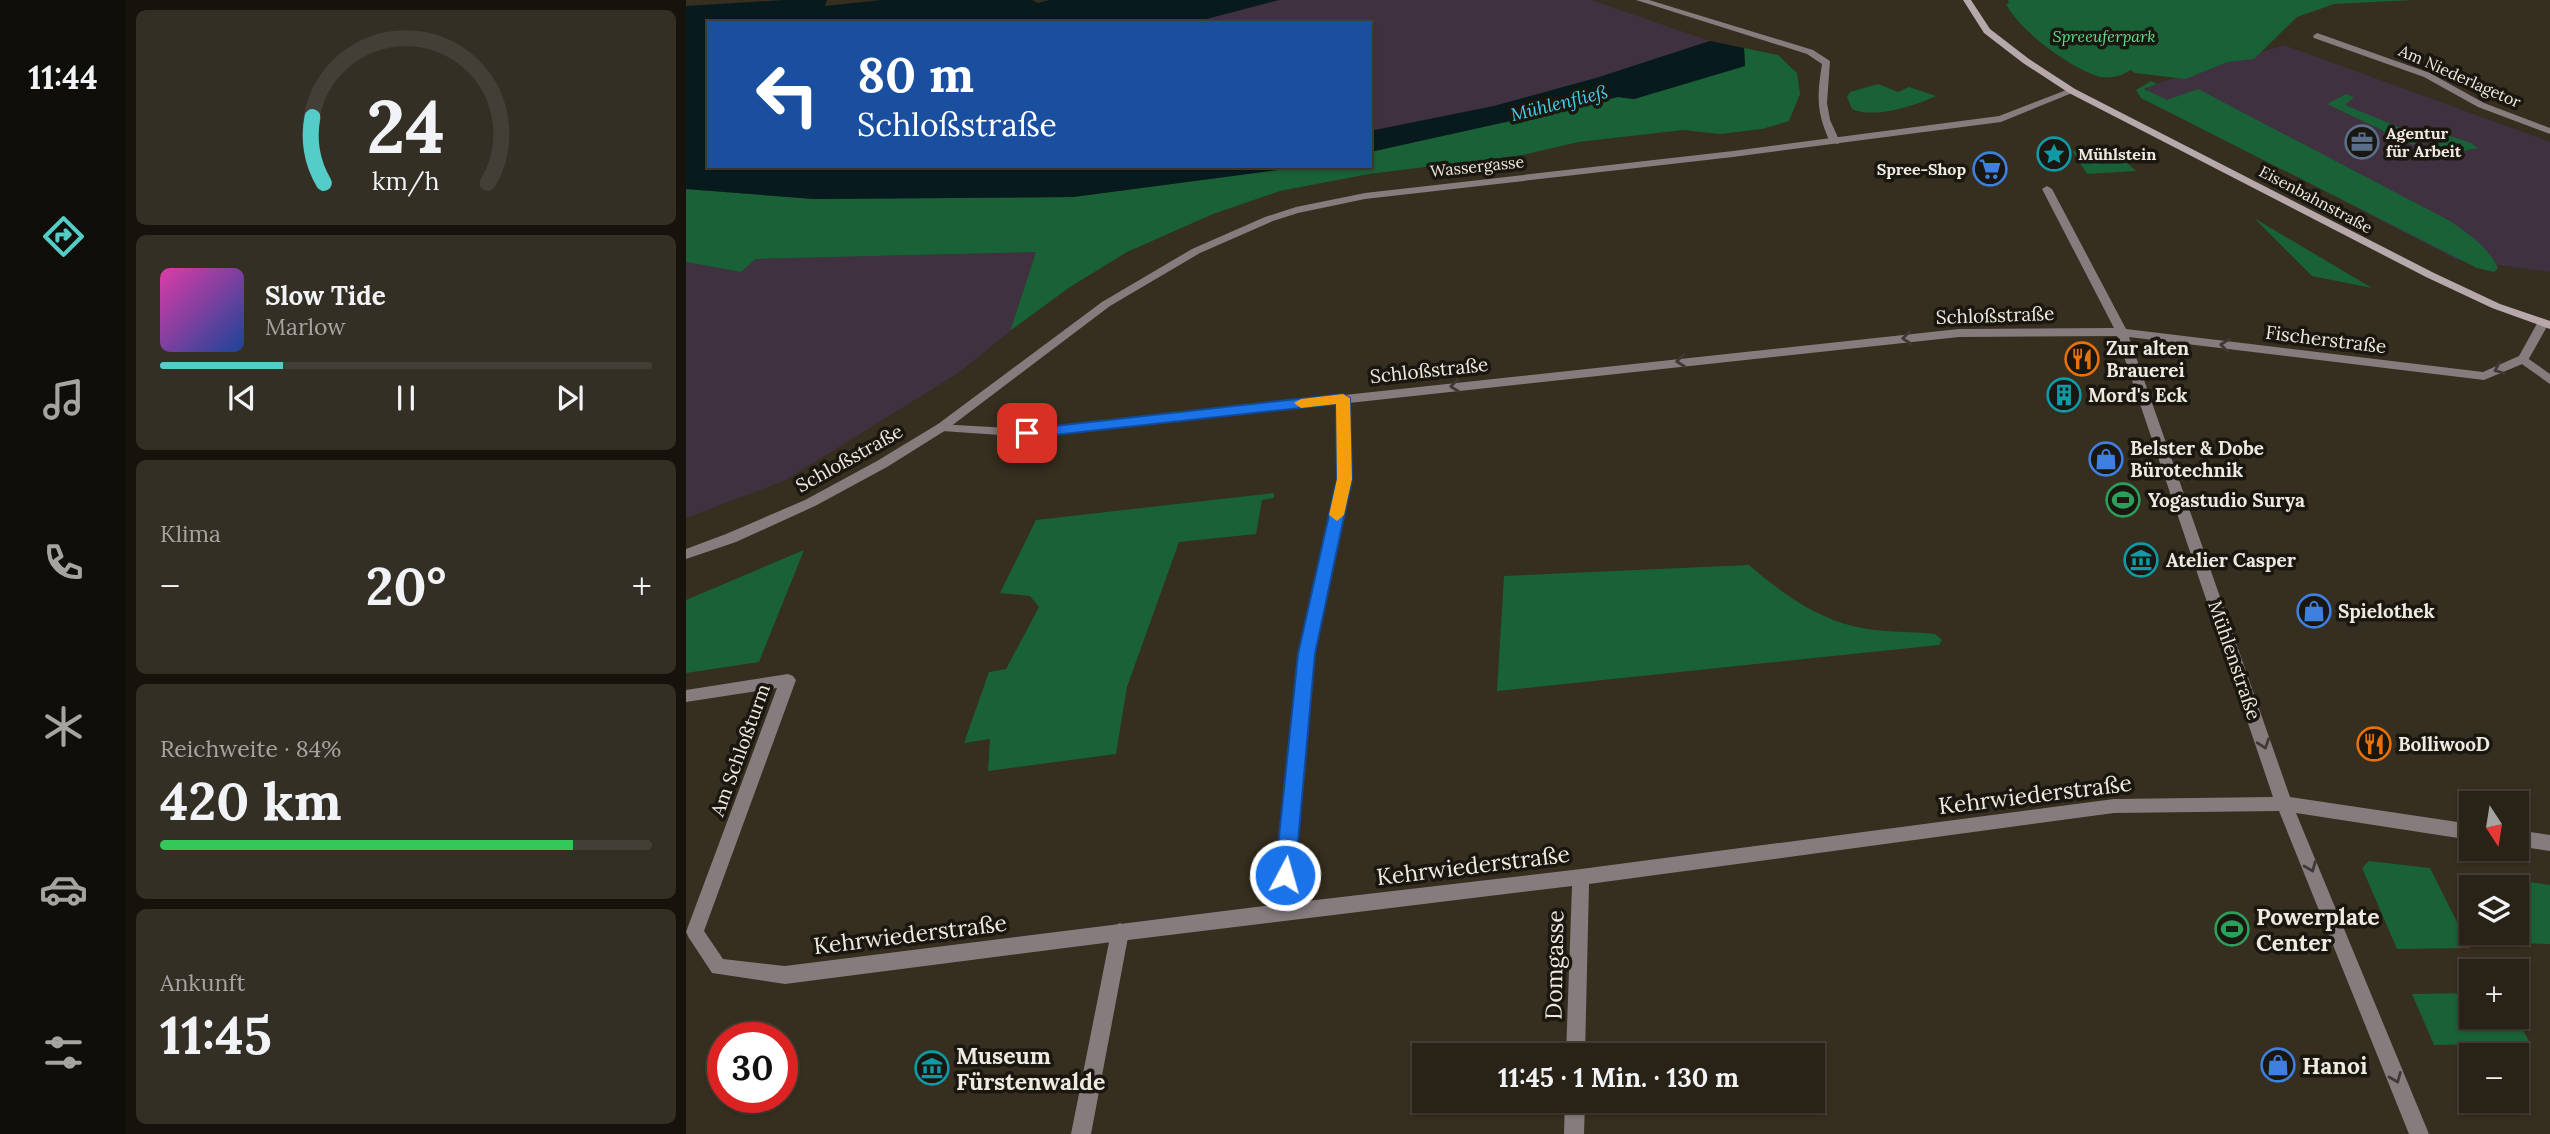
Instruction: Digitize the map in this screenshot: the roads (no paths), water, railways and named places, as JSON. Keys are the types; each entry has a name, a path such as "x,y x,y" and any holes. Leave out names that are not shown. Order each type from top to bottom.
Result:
{"main road":[{"name":"Eisenbahnstraße","path":"1967,0 1987,31 2026,61 2072,90 2430,275 2496,306 2547,324"}],"street":[{"path":"1640,0 1810,52 1827,63 1821,104 1824,119 1836,142"},
{"name":"Am Niederlagetor","path":"2317,36 2427,75 2481,105 2550,131"},
{"name":"Wassergasse","path":"942,427 1106,304 1156,272 1237,232 1287,213 1365,196 1433,187 1836,142 2001,120 2072,90"},
{"name":"Mühlenstraße","path":"2048,189 2122,332 2284,804 2419,1134"},
{"path":"2547,324 2524,359 2550,380"},
{"name":"Schloßstraße","path":"686,554 731,538 810,503 942,427 1027,433 1959,332 2122,332"},
{"name":"Fischerstraße","path":"2122,332 2484,376 2524,359"},
{"path":"1280,913 1306,654 1344,479 1343,398"},
{"name":"Am Schloßturm","path":"686,696 788,680 691,933"},
{"name":"Kehrwiederstraße","path":"691,933 718,967 785,975 1581,877 2114,806 2284,804 2459,830"},
{"path":"2529,840 2550,843"},
{"name":"Domgasse","path":"1576,1043 1581,877"},
{"path":"1081,1134 1121,932"},
{"path":"1574,1134 1575,1113"}],"water":[{"path":"785,0 827,0 825,6 882,0 1032,0 1038,3 1049,0 1279,0 1199,21 707,21 707,168 1292,168 1073,197 814,199 686,189 686,6"},
{"name":"Mühlenfließ","path":"1710,41 1744,48 1745,66 1634,99 1618,97 1372,152 1372,131 1494,106 1596,78"}],"place":[{"name":"Agentur für Arbeit","path":"2362,142"},
{"name":"Mühlstein","path":"2054,154"},
{"name":"Spree-Shop","path":"1990,169"},
{"name":"Zur alten Brauerei","path":"2082,359"},
{"name":"Mord's Eck","path":"2064,395"},
{"name":"Belster & Dobe Bürotechnik","path":"2106,459"},
{"name":"Yogastudio Surya","path":"2123,500"},
{"name":"Atelier Casper","path":"2141,560"},
{"name":"Spielothek","path":"2314,611"},
{"name":"BolliwooD","path":"2374,744"},
{"name":"Powerplate Center","path":"2232,929"},
{"name":"Hanoi","path":"2278,1065"},
{"name":"Museum Fürstenwalde","path":"932,1068"}],"park label":[{"name":"Spreeuferpark","path":"2104,36"}]}
